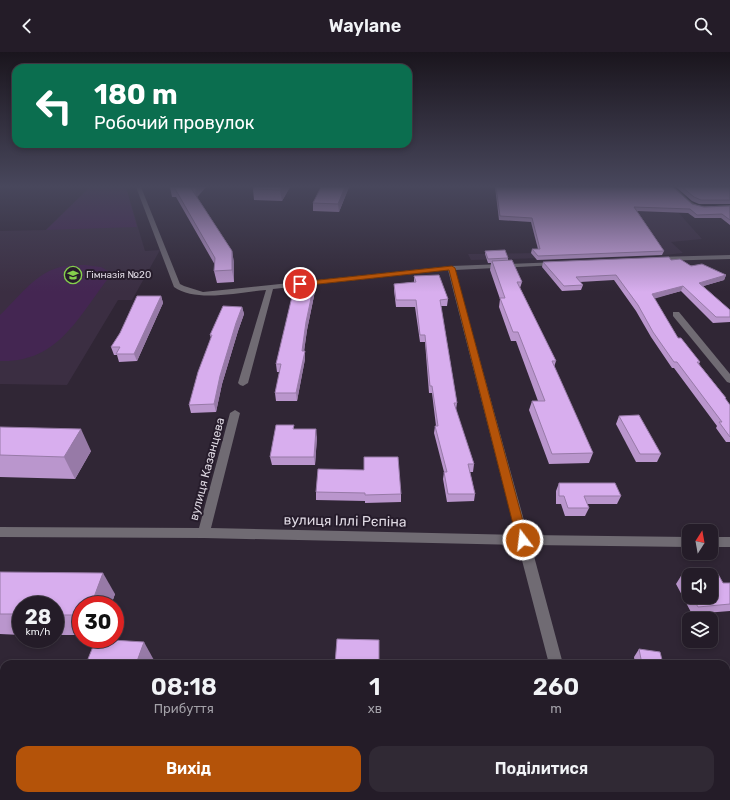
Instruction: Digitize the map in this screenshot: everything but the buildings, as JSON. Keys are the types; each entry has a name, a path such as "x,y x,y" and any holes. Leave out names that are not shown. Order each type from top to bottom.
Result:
{"street":[{"path":"152,222 177,284 181,288 203,294 452,268 562,263"},
{"path":"649,259 730,257"},
{"path":"452,268 555,660"},
{"path":"243,383 270,287"},
{"path":"676,314 730,380"},
{"name":"вулиця Казанцева","path":"204,533 235,413"},
{"name":"вулиця Іллі Рєпіна","path":"0,532 204,533 682,542"},
{"path":"718,542 730,542"}],"shaded area":[{"name":"Гімназія №20","path":"54,222 136,222 145,251 160,250 132,300 118,300 67,385 0,384 0,231 46,230"},
{"path":"54,222 136,222 137,227 46,230"},
{"path":"531,222 687,222 702,239 671,242 683,253 665,255 542,260 541,258 471,260 468,254 539,253"},
{"path":"85,265 101,267 108,271 107,280 64,336 51,347 37,355 20,360 0,361 0,315 26,288 49,271 64,266"}],"place":[{"name":"Гімназія №20","path":"73,275"}],"route":[{"path":"300,284 452,268 523,540"}]}
